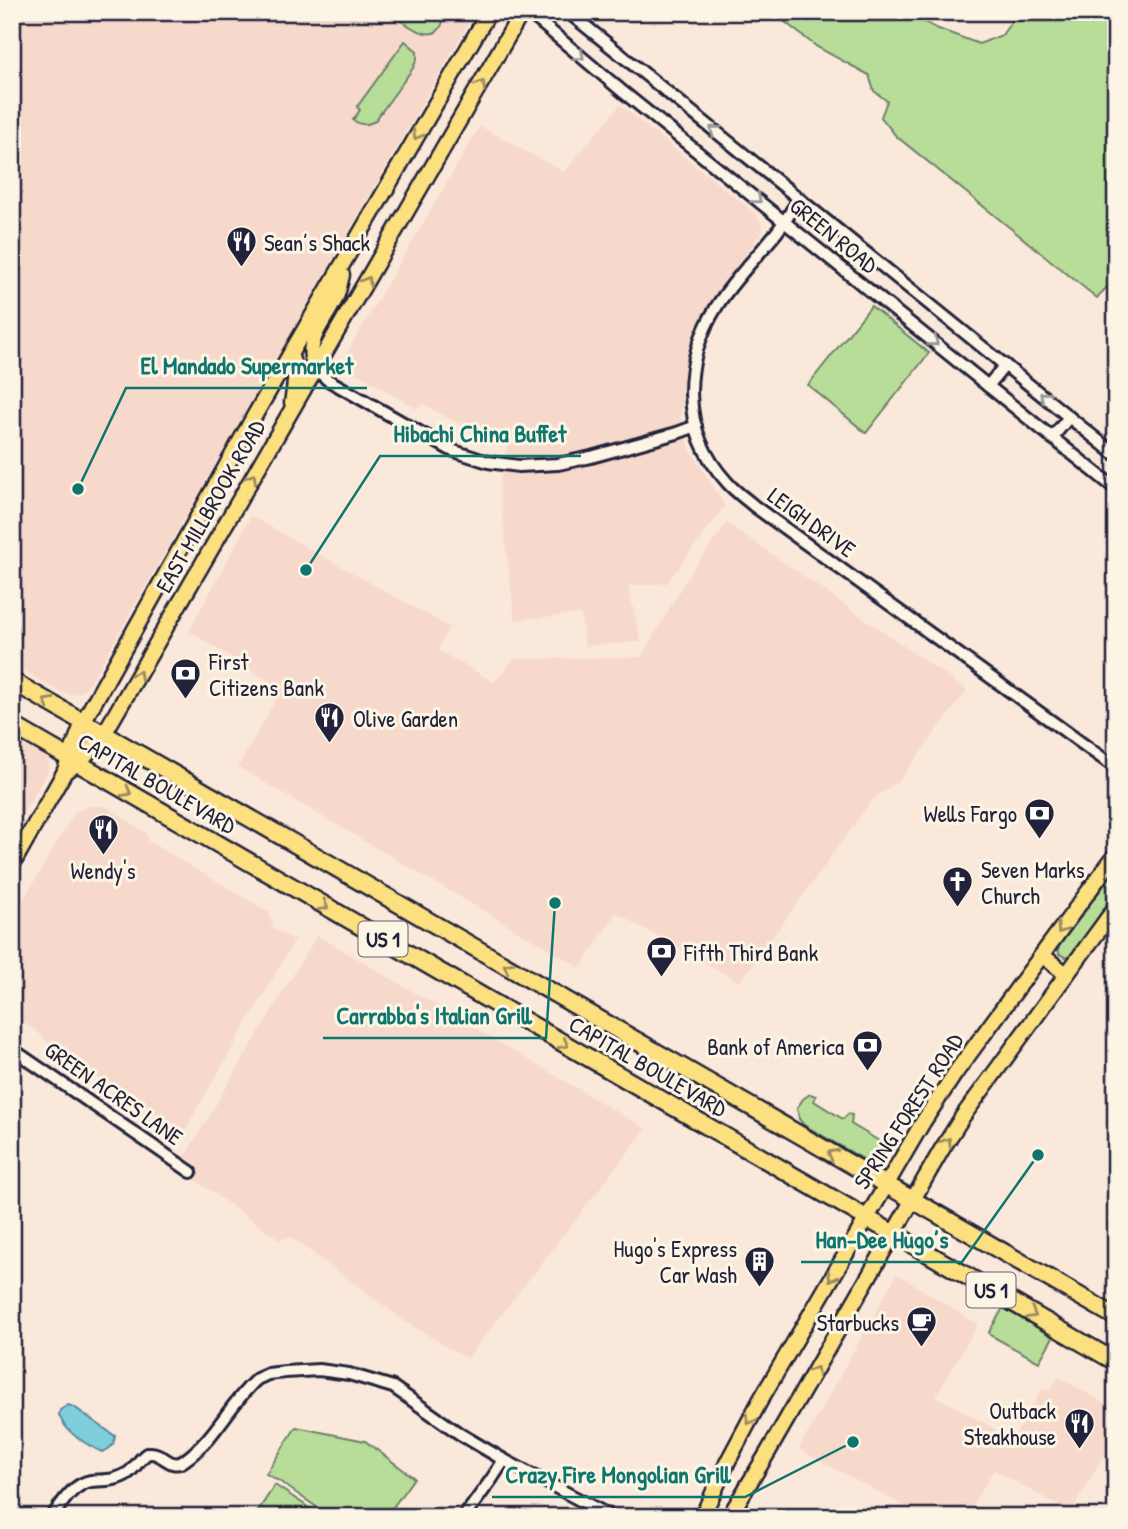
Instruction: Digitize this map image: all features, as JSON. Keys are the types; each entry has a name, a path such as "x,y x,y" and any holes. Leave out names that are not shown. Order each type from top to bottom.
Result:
{"highway":[{"name":"CAPITAL BOULEVARD","path":"12,681 1116,1317"},
{"name":"CAPITAL BOULEVARD","path":"12,726 70,765 1116,1362"}],"main road":[{"name":"EAST MILLBROOK ROAD","path":"70,765 83,722 256,413 489,12"},
{"name":"EAST MILLBROOK ROAD","path":"70,765 104,734 522,12"},
{"path":"316,369 311,353 312,341 337,296 346,256"},
{"path":"289,415 296,381 295,364 290,355"},
{"path":"12,865 70,765"},
{"name":"SPRING FOREST ROAD","path":"702,1517 746,1426 933,1104 1116,855"},
{"path":"729,1517 963,1116 1116,908"},
{"path":"1042,955 1066,974"}],"street":[{"name":"GREEN ROAD","path":"528,12 1116,489"},
{"name":"GREEN ROAD","path":"568,12 1116,454"},
{"name":"LEIGH DRIVE","path":"799,199 784,222 718,304 698,344 691,376 690,399 696,426 713,466 726,482 754,506 1116,768"},
{"path":"988,386 1005,365"},
{"path":"316,369 328,380 452,450 488,462 519,466 558,464 696,426"},
{"path":"1052,438 1069,417"},
{"name":"GREEN ACRES LANE","path":"12,1049 191,1172"},
{"path":"52,1517 65,1499 83,1483 112,1480 125,1475 148,1453 171,1463 184,1462 257,1379 268,1374 296,1370 349,1374 393,1387 460,1434 609,1516"},
{"path":"464,1517 504,1460"}],"shaded area":[{"path":"12,12 475,12 96,673 84,691 72,695 62,693 12,664"},
{"path":"620,105 758,216 763,231 719,292 692,340 680,417 690,449 725,506 667,583 628,586 641,642 585,646 580,614 515,620 499,489 507,443 481,436 423,404 417,409 353,371 346,354 480,126 564,172"},
{"path":"251,516 449,627 438,650 494,682 514,659 641,657 689,575 727,523 967,690 900,780 873,799 740,982 616,913 581,968 238,767 282,689 189,631"},
{"path":"12,738 42,754 49,761 48,771 12,833"},
{"path":"89,806 105,806 146,833 148,841 269,912 273,929 295,940 185,1130 68,1060 32,1028 12,1015 12,919 75,812"},
{"path":"317,935 646,1129 467,1359 403,1320 291,1237 280,1240 178,1168"},
{"path":"897,1274 978,1324 936,1396 1013,1439 1042,1389 1049,1391 1059,1377 1116,1410 1116,1434 1071,1512 994,1470 965,1517 924,1517 799,1449"}],"green space":[{"path":"389,12 444,12 442,24 437,31 431,33 414,29"},
{"path":"772,12 906,12 936,28 979,44 1002,35 1018,12 1116,12 1116,277 1097,298 896,136 881,117 887,101 874,91 869,75 817,47"},
{"path":"405,41 417,51 413,68 375,121 364,124 356,122 353,120 360,110 357,107"},
{"path":"871,306 929,353 866,433 808,385"},
{"path":"1116,869 1116,890 1074,954 1070,958 1059,954 1058,948"},
{"path":"810,1094 816,1096 814,1101 843,1119 848,1114 852,1115 851,1124 879,1141 872,1157 867,1161 804,1125 799,1119 797,1108"},
{"path":"1003,1308 1053,1337 1039,1362 990,1335 989,1332"},
{"path":"296,1427 365,1441 414,1478 385,1517 331,1517 266,1474"},
{"path":"275,1485 323,1517 254,1517"}],"water":[{"path":"68,1405 115,1436 110,1448 102,1452 71,1432 59,1415 60,1410"}],"place":[{"name":"Sean’s Shack","path":"241,269"},
{"name":"El Mandado Supermarket","path":"78,489"},
{"name":"Hibachi China Buffet","path":"306,570"},
{"name":"First Citizens Bank","path":"186,701"},
{"name":"Olive Garden","path":"330,745"},
{"name":"Wells Fargo","path":"1040,840"},
{"name":"Wendy's","path":"103,856"},
{"name":"Carrabba's Italian Grill","path":"555,903"},
{"name":"Seven Marks Church","path":"958,909"},
{"name":"Fifth Third Bank","path":"661,979"},
{"name":"Bank of America","path":"867,1073"},
{"name":"Han-Dee Hugo’s","path":"1038,1155"},
{"name":"Hugo's Express Car Wash","path":"760,1288"},
{"name":"Starbucks","path":"922,1349"},
{"name":"Crazy Fire Mongolian Grill","path":"853,1442"},
{"name":"Outback Steakhouse","path":"1079,1450"}]}
